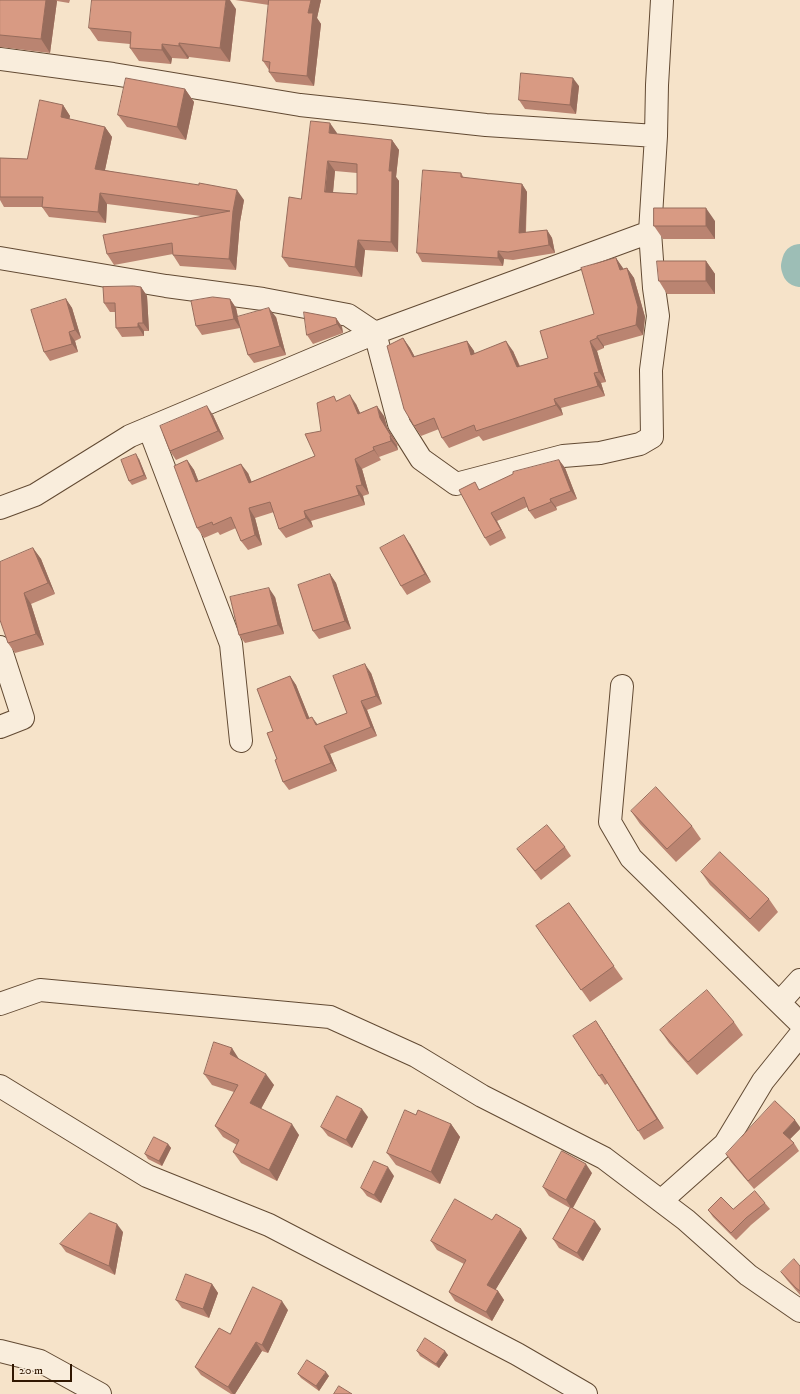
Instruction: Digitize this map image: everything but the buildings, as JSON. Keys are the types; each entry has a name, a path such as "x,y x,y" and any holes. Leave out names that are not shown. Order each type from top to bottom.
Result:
{"street":[{"path":"0,258 166,286 263,299 348,315 375,333 399,424 421,460 456,484 563,456 600,453 640,444 652,437 651,370 658,316 654,288 650,232 662,0"},
{"path":"0,59 113,74 300,105 486,125 656,136"},
{"path":"0,508 35,495 130,436 375,333 650,232"},
{"path":"149,428 231,644 241,741"},
{"path":"0,647 23,718 0,727"},
{"path":"622,686 610,822 631,858 800,1022"},
{"path":"780,1002 800,980"},
{"path":"0,1004 40,990 330,1017 416,1056 482,1096 604,1158 686,1220 748,1275 800,1311"},
{"path":"661,1201 725,1144 763,1081 800,1035"},
{"path":"0,1086 147,1176 269,1225 517,1354 586,1394"},
{"path":"0,1351 40,1361 100,1394"}],"waterway":[{"path":"800,262 800,269"}]}
